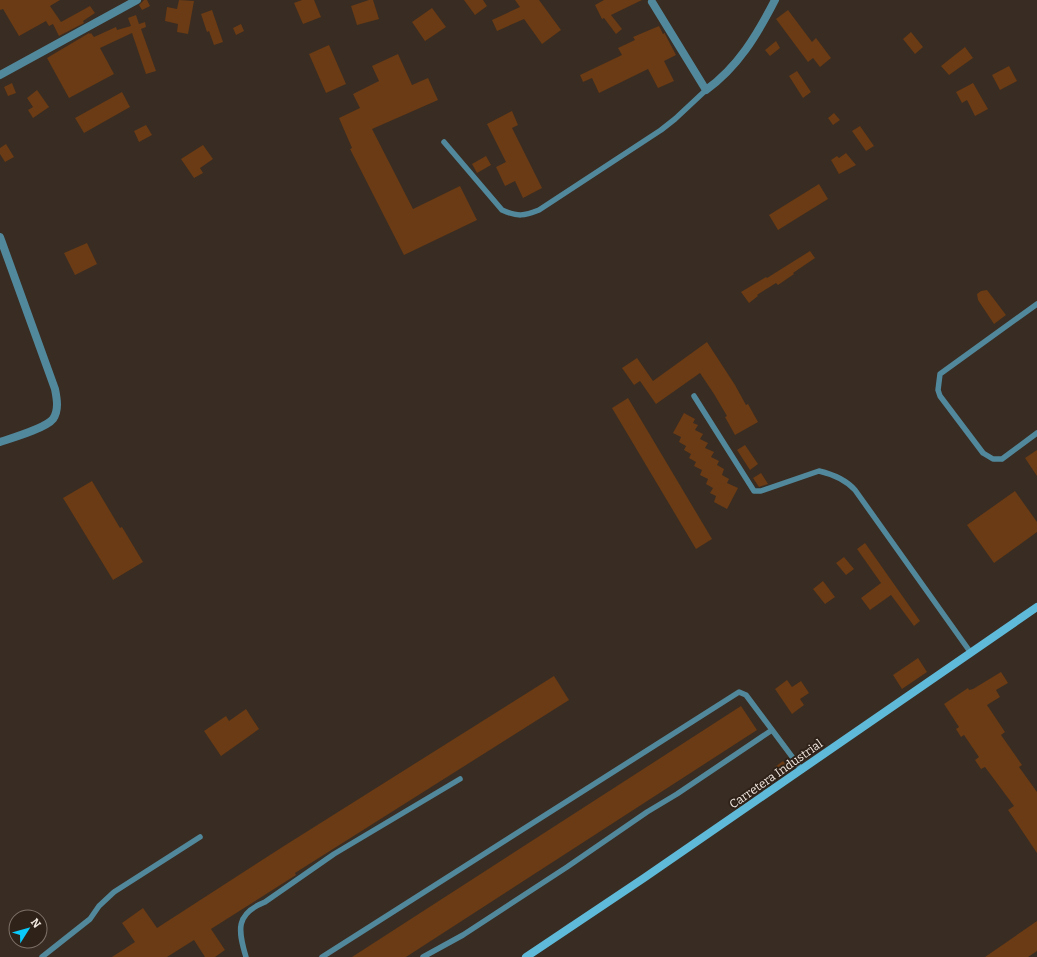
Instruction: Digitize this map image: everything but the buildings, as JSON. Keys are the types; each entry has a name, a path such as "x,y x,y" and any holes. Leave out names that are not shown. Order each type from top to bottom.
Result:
{"main road":[{"name":"Carretera Industrial","path":"526,957 802,770 1037,607"}],"street":[{"path":"0,75 137,0"},
{"path":"652,2 706,90 720,80 738,61 759,30 775,0"},
{"path":"0,237 55,388 58,402 53,419 46,425 0,442"}],"lane":[{"path":"444,142 502,210 513,215 525,215 539,210 661,130 706,90"},
{"path":"1037,304 940,374 938,390 940,396 983,453 994,459 1002,459 1037,433"},
{"path":"694,396 754,490 761,491 819,471 828,473 849,483 971,653"},
{"path":"322,957 739,692 746,695 802,770"},
{"path":"423,957 454,940 528,892 772,730"},
{"path":"246,957 240,938 241,925 246,914 254,907 265,902 334,854 460,779"},
{"path":"42,957 90,919 99,906 114,892 200,838"}]}
